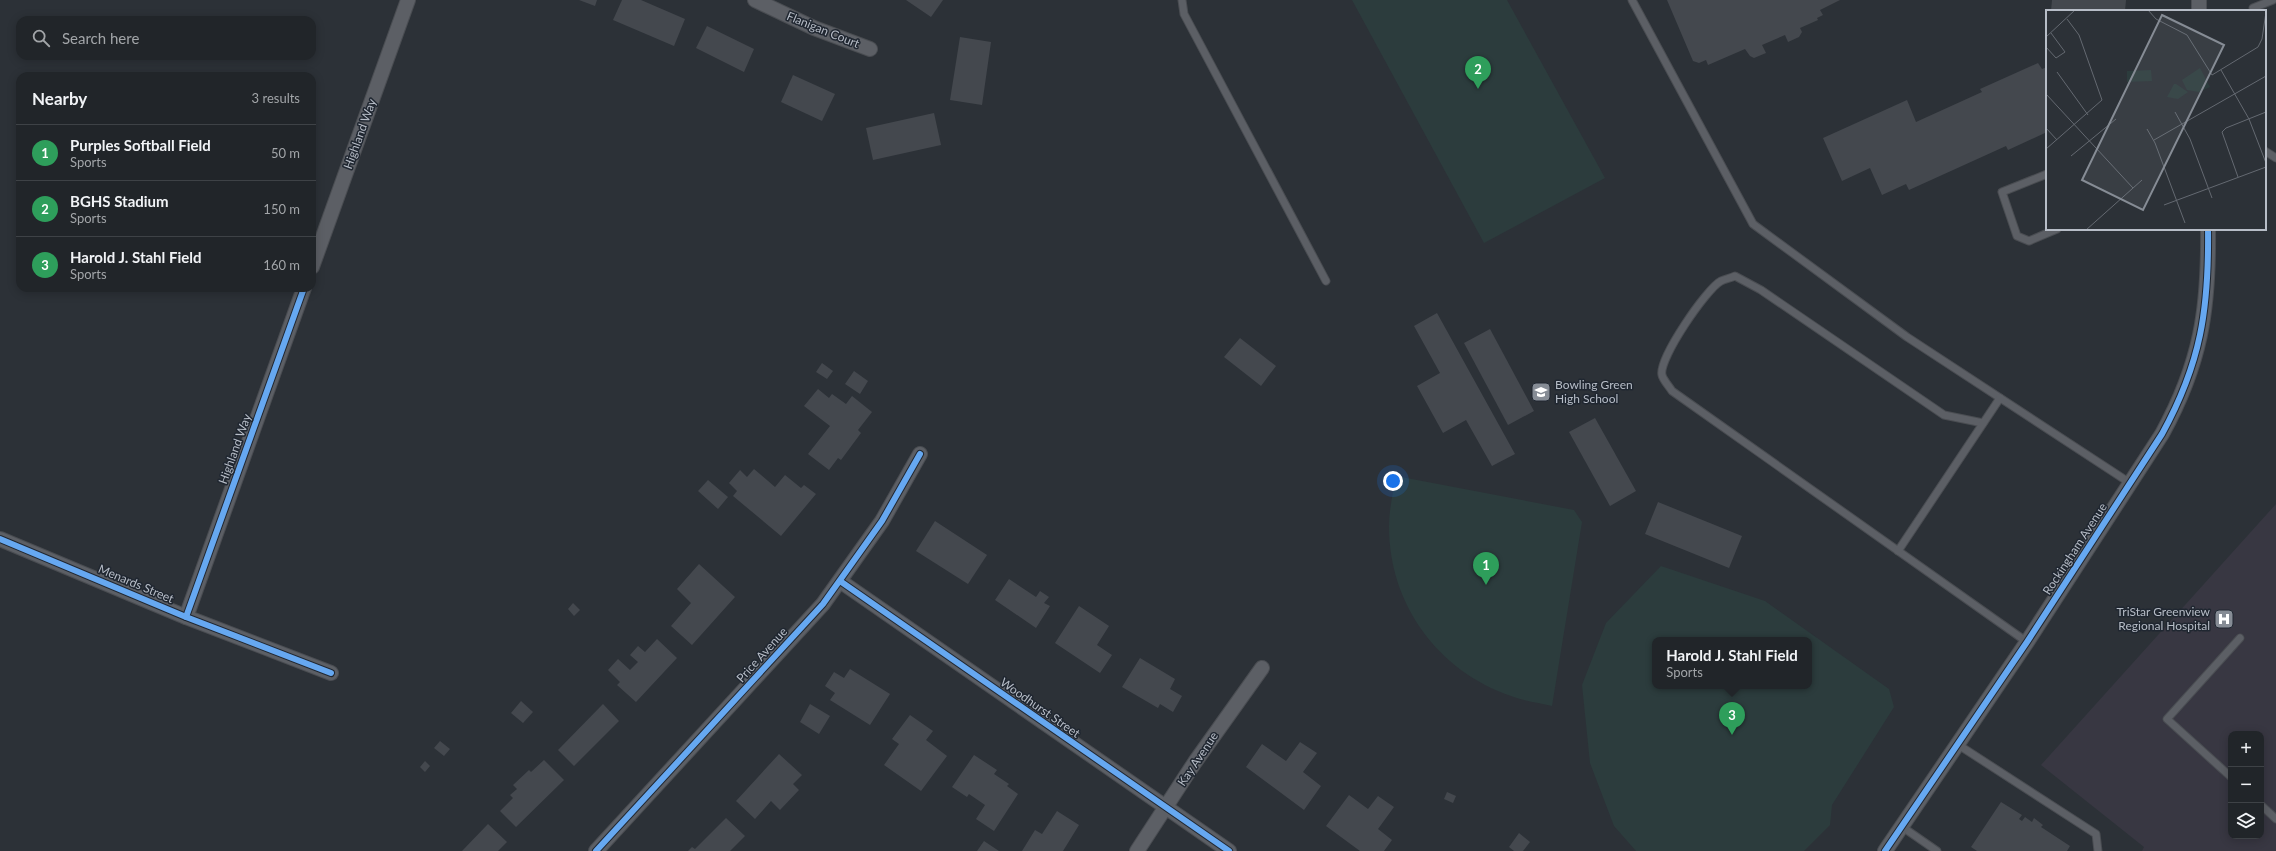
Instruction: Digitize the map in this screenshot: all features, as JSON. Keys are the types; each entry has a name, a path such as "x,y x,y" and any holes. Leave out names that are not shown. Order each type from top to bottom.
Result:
{"street":[{"name":"Highland Way","path":"316,256 408,0"},
{"name":"Flanigan Court","path":"755,0 814,28 870,49"},
{"name":"Rockingham Avenue","path":"1885,851 2027,642 2162,434 2189,378 2203,320 2207,285 2208,230"},
{"name":"Highland Way","path":"186,617 303,292"},
{"name":"Price Avenue","path":"596,851 805,624 840,581 882,521 920,454"},
{"name":"Menards Street","path":"0,539 186,617 331,673"},
{"name":"Woodhurst Street","path":"840,581 1229,851"},
{"name":"Kay Avenue","path":"1137,851 1195,762 1262,668"}],"lane":[{"path":"1182,0 1184,14 1326,281"},
{"path":"1632,0 1753,224 1907,337 2130,483"},
{"path":"2252,10 2253,0"},
{"path":"2252,10 2273,0"},
{"path":"2266,152 2276,158"},
{"path":"2046,174 2002,192 2017,236 2029,241 2055,230"},
{"path":"1983,423 1944,415 1761,290 1735,276 1720,281 1709,292 1671,346 1664,363 1662,375 1672,391 2027,642"},
{"path":"1898,551 2000,398"},
{"path":"2228,774 2167,719 2240,638"},
{"path":"1957,744 2096,834 2098,851"},
{"path":"2264,808 2276,818"},
{"path":"1901,826 1936,851"}],"shaded area":[{"path":"1352,0 1507,0 1605,178 1484,243"},
{"path":"1396,476 1574,510 1582,522 1552,706 1516,698 1485,685 1461,670 1440,652 1423,631 1408,608 1398,582 1391,555 1389,521"},
{"name":"TriStar Greenview Regional Hospital","path":"2276,504 2276,851 2142,851 2144,847 2041,765"},
{"path":"1661,566 1765,601 1889,689 1894,707 1832,805 1830,825 1804,851 1636,851 1614,826 1590,763 1582,685 1606,623"}],"building":[{"path":"579,0 597,0 595,6"},
{"path":"622,0 641,0 685,19 674,46 613,20"},
{"path":"906,0 943,0 931,17"},
{"path":"1667,0 1840,0 1820,10 1823,15 1817,18 1818,20 1800,28 1802,32 1799,37 1788,42 1785,35 1762,45 1766,53 1754,58 1750,56 1745,49 1708,65 1706,60 1699,63 1693,61"},
{"path":"2052,0 2126,0 2125,10 2051,10"},
{"path":"707,26 754,49 744,72 696,48"},
{"path":"960,37 991,42 982,105 950,100"},
{"path":"2038,63 2042,69 2046,67 2046,132 2008,150 2006,146 1909,190 1906,184 1882,195 1870,168 1842,181 1823,138 1907,100 1916,122 1982,92 1980,89"},
{"path":"793,75 835,94 822,121 781,102"},
{"path":"934,113 941,145 873,160 866,128"},
{"path":"1437,313 1515,454 1492,466 1466,420 1443,433 1417,386 1440,373 1414,326"},
{"path":"1490,329 1534,411 1508,425 1464,343"},
{"path":"1240,338 1276,366 1261,386 1224,357"},
{"path":"822,363 833,371 827,379 816,372"},
{"path":"854,371 868,381 860,394 845,384"},
{"path":"818,389 829,398 832,394 846,404 852,396 872,412 858,430 861,433 841,460 838,458 829,470 808,454 830,426 804,406"},
{"path":"1595,418 1636,491 1610,506 1569,432"},
{"path":"754,469 775,487 785,475 801,488 804,485 816,494 781,536 733,496 737,491 729,483 740,470 747,477"},
{"path":"708,480 728,497 718,509 698,491"},
{"path":"1658,502 1742,536 1729,568 1645,534"},
{"path":"935,521 987,555 968,584 916,551"},
{"path":"699,564 735,597 692,645 671,626 691,603 677,589"},
{"path":"1009,579 1036,597 1040,591 1049,597 1044,603 1050,606 1036,628 995,600"},
{"path":"573,603 580,610 574,616 568,609"},
{"path":"1079,606 1109,626 1097,645 1112,655 1100,673 1055,643"},
{"path":"657,639 677,658 636,702 617,685 620,682 608,670 618,659 630,670 638,662 630,655 638,646 645,652"},
{"path":"1140,658 1175,679 1170,689 1182,696 1173,712 1160,704 1158,708 1122,687"},
{"path":"850,669 890,694 870,725 830,700 835,693 825,686 834,672 844,678"},
{"path":"521,701 533,712 523,723 511,713"},
{"path":"603,704 619,721 574,766 558,750"},
{"path":"810,704 830,716 819,734 800,722"},
{"path":"910,715 933,731 926,740 947,756 921,791 884,765 899,744 892,739"},
{"path":"440,741 450,749 444,756 434,748"},
{"path":"1300,742 1317,753 1303,772 1321,786 1304,810 1246,767 1262,744 1286,761"},
{"path":"779,754 802,775 793,784 799,790 780,810 771,801 755,819 736,801"},
{"path":"974,755 997,770 994,774 1009,784 1007,786 1018,794 994,831 976,819 985,805 969,794 967,797 952,787"},
{"path":"544,760 564,780 516,827 500,811 513,798 510,795 517,789 513,785 529,770 531,772"},
{"path":"425,761 430,766 425,772 420,767"},
{"path":"1447,792 1456,796 1453,803 1444,799"},
{"path":"1349,795 1368,809 1378,796 1394,807 1378,829 1392,840 1384,851 1360,851 1326,826"},
{"path":"2001,802 2022,815 2019,819 2022,821 2025,817 2032,822 2034,818 2043,825 2041,827 2070,846 2067,851 1977,851 1971,847"},
{"path":"1057,811 1079,825 1063,851 1022,851 1035,830 1042,834"},
{"path":"726,818 745,836 730,851 688,851 692,847 695,849"},
{"path":"488,824 507,842 498,851 462,851"},
{"path":"1519,833 1530,842 1523,851 1514,851 1509,847"},
{"path":"984,841 999,851 977,851"}],"cycle path":[{"path":"1885,851 2027,642 2162,434 2186,383 2200,335 2207,285 2208,230"},
{"path":"186,617 303,292"},
{"path":"596,851 823,604 882,521 920,454"},
{"path":"0,539 186,617 331,673"},
{"path":"840,581 1229,851"}],"place":[{"name":"BGHS Stadium","path":"1478,89"},
{"name":"Bowling Green High School","path":"1541,392"},
{"name":"Purples Softball Field","path":"1486,585"},
{"name":"TriStar Greenview Regional Hospital","path":"2224,619"},
{"name":"Harold J. Stahl Field","path":"1732,735"}]}
